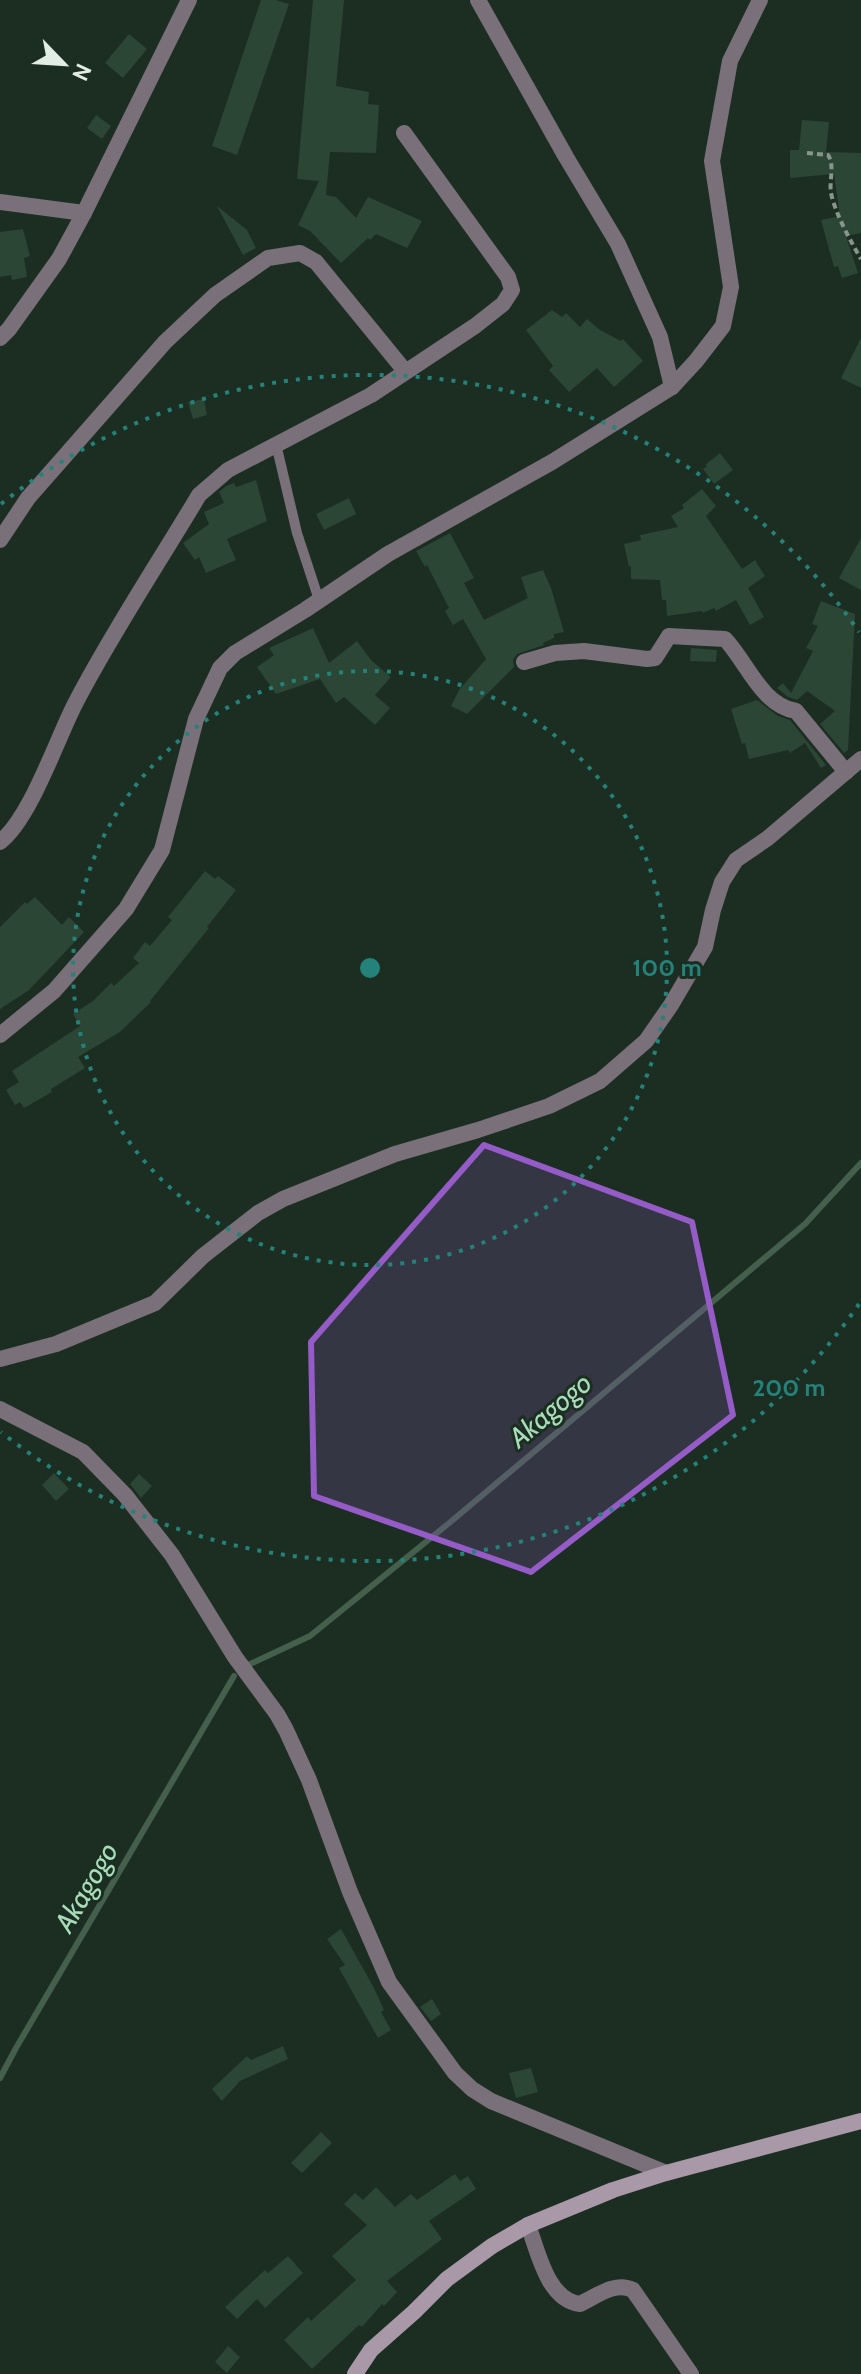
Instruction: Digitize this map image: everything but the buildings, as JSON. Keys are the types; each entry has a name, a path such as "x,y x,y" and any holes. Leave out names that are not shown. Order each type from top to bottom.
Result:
{"main road":[{"path":"355,2374 371,2350 447,2279 492,2246 528,2225 613,2190 666,2173 861,2121"}],"street":[{"path":"0,338 59,259 189,0"},
{"path":"478,0 618,244 660,337 672,387"},
{"path":"0,1035 54,991 126,909 162,850 196,719 220,668 247,644 388,554 552,462 672,387 723,326 731,287 712,161 730,61 760,0"},
{"path":"0,842 32,796 76,702 199,495 228,470 371,395 475,326 503,304 512,290 508,277 404,133"},
{"path":"0,202 84,213"},
{"path":"0,540 28,498 165,342 215,295 268,258 300,253 316,262 405,371"},
{"path":"524,662 555,653 584,651 647,659 655,658 669,636 725,639 756,682 777,704 796,711 846,772"},
{"path":"0,1359 56,1344 155,1303 203,1256 258,1213 283,1199 395,1154 549,1106 600,1081 646,1041 671,1005 705,947 722,882 736,860 768,838 861,759"},
{"path":"0,1409 83,1452 151,1526 172,1555 235,1657 277,1714 309,1780 350,1892 389,1982 455,2073 491,2101 666,2173"},
{"path":"528,2225 544,2269 562,2296 580,2304 614,2287 633,2290 691,2374"}],"lane":[{"path":"276,444 297,533 319,600"},
{"path":"0,1421 26,1420"}],"path":[{"path":"807,153 828,155 832,160 831,193 839,218 861,259"}],"highlighted area":[{"path":"484,1145 692,1222 733,1415 531,1572 314,1496 311,1342"}],"waterway":[{"name":"Akagogo","path":"248,1665 310,1636 448,1524 805,1224 861,1163"},
{"name":"Akagogo","path":"0,2078 234,1676"}]}
